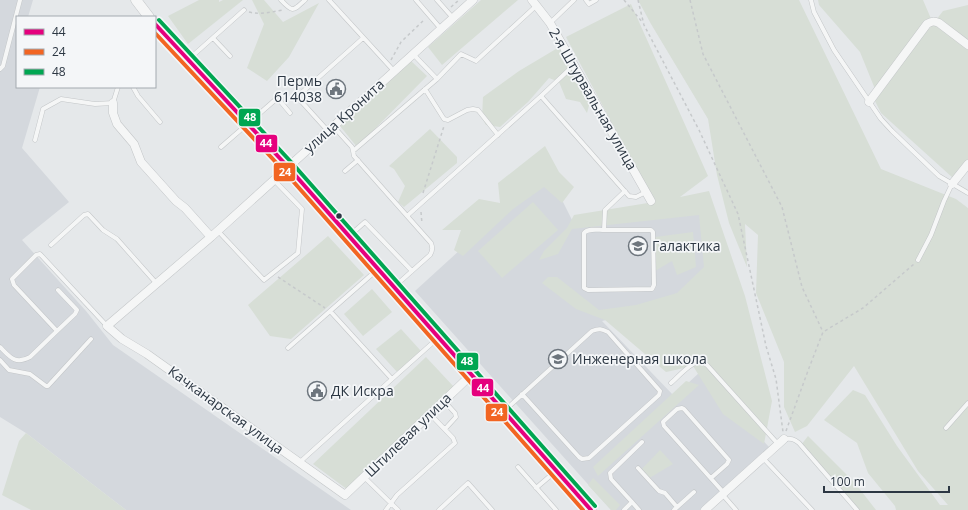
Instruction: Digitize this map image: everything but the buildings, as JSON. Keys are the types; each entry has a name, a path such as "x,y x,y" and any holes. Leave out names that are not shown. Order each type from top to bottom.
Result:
{"street":[{"path":"136,0 149,16"},
{"name":"улица Кронита","path":"107,326 218,231 330,129 392,68 413,54 473,0"},
{"name":"2-я Штурвальная улица","path":"534,3 550,23 651,201"},
{"path":"869,102 927,24 934,21 939,23 968,45"},
{"path":"156,25 288,167 591,510"},
{"path":"113,103 113,113 117,124 134,144 141,162 211,237"},
{"path":"952,184 968,164"},
{"name":"Качканарская улица","path":"107,326 122,339 147,354 345,495"},
{"name":"Штилевая улица","path":"345,495 471,375"},
{"path":"705,510 781,441"}],"lane":[{"path":"0,69 3,66 20,0"},
{"path":"281,0 289,9 295,9 306,0"},
{"path":"329,0 392,68"},
{"path":"416,0 441,29"},
{"path":"550,23 574,0"},
{"path":"586,0 589,4 596,0"},
{"path":"808,0 834,50 869,102 892,132 939,176 968,193"},
{"path":"811,0 814,12"},
{"path":"440,1 453,18"},
{"path":"353,151 437,79 461,54 476,61 534,3"},
{"path":"188,60 244,10"},
{"path":"213,38 230,56"},
{"path":"364,38 299,95 300,100 330,129 352,147 354,156 433,247 432,252 394,287"},
{"path":"413,54 437,79"},
{"path":"407,216 574,65"},
{"path":"36,140 43,109 61,99 95,104 113,103 118,88"},
{"path":"134,88 138,96 160,122"},
{"path":"425,89 444,120 467,110 478,110 498,135"},
{"path":"541,96 629,196 633,198 646,192"},
{"path":"221,147 275,100 280,101 290,113"},
{"path":"345,171 358,160"},
{"path":"218,231 264,280 298,253 302,209 274,180"},
{"path":"918,260 931,235 952,184"},
{"path":"604,230 605,210 624,191"},
{"path":"51,245 84,215 88,214 103,230 117,239 156,284"},
{"path":"349,236 364,222 412,271"},
{"path":"590,230 604,230 651,230 653,232 654,285 652,289 588,290 584,288 584,233 590,230"},
{"path":"57,331 12,282 14,276 38,254 42,255 107,326"},
{"path":"288,348 378,270"},
{"path":"0,347 11,359 25,360 75,314 77,310 58,290"},
{"path":"330,311 392,379"},
{"path":"503,411 592,331 597,329 603,329 608,332 660,391 659,395 589,458 586,459 579,457 522,394"},
{"path":"299,463 438,337"},
{"path":"0,360 9,370 30,374 48,386 91,339"},
{"path":"671,383 693,364 702,362 707,365 781,441 789,438 800,444 857,510"},
{"path":"444,401 456,414 455,419 444,429"},
{"path":"946,428 968,403"},
{"path":"711,478 727,464 729,460 684,409 679,408 665,420 663,424 711,478 736,510"},
{"path":"386,510 397,495 455,444 454,438 430,414"},
{"path":"639,510 611,479 610,473 642,442"},
{"path":"763,458 812,510"},
{"path":"518,467 556,510"},
{"path":"638,468 659,491 665,493 676,509 694,492"},
{"path":"536,488 556,471"},
{"path":"364,477 398,510"},
{"path":"439,510 468,483 492,510"},
{"path":"624,510 632,502"}],"path":[{"path":"624,0 644,25 698,130 738,214 766,346 776,378 781,441"},
{"path":"638,0 644,25"},
{"path":"690,0 703,54 782,207 802,287 823,332"},
{"path":"244,10 256,14 289,9"},
{"path":"392,68 401,42 429,16"},
{"path":"424,236 420,205 446,120"},
{"path":"781,441 823,332 863,308 918,260"},
{"path":"272,274 330,311"}],"shaded area":[{"path":"0,0 33,0 28,16 16,16 16,88 40,88 22,148 69,202 22,240 86,311 113,345 351,510 126,510 26,433 0,417"},
{"path":"199,0 219,0 219,2 223,0 243,0 188,44 168,16"},
{"path":"252,0 264,0 283,22 319,3 289,57 267,81 247,68 264,24"},
{"path":"481,0 518,0 442,65 428,47"},
{"path":"638,0 799,0 881,169 956,199 968,208 968,510 896,510 895,506 868,473 857,443 824,420 853,390 865,395 897,446 940,505 948,505 918,471 854,366 807,426 795,432 784,407 784,362 756,293 758,235 745,224 747,267 729,223 717,175 708,119"},
{"path":"818,0 923,0 932,21 929,29 943,11 968,5 968,160 953,178 881,113 875,101 900,67 875,89 860,52 819,5"},
{"path":"631,4 708,176 680,197 709,191 745,296 772,401 764,444 723,414 693,366 666,372 605,320 576,309 542,283 548,277 557,277 599,310 636,305 677,293 704,267 699,215 572,229 558,254 539,260 544,251 567,228 574,215 654,202 566,37"},
{"path":"566,43 591,98 587,113 580,102 566,99 559,82 549,78 528,102 500,127 486,125 482,118 483,97 519,71"},
{"path":"411,61 427,76 357,147 340,126"},
{"path":"430,129 457,157 457,163 404,207 398,202 405,186 394,169 389,166"},
{"path":"545,146 559,172 574,187 562,203 544,187 513,209 463,256 454,250 461,230 442,230 479,199 500,203 498,183"},
{"path":"540,177 561,198 576,228 704,206 737,290 602,321 674,396 700,372 769,447 700,510 611,510 415,291"},
{"path":"533,202 558,230 502,278 478,251"},
{"path":"693,232 696,267 677,275 672,261 655,271 655,237"},
{"path":"328,236 364,275 291,339 270,336 248,305"},
{"path":"372,289 392,312 363,336 344,314"},
{"path":"401,329 421,351 398,373 376,349"},
{"path":"426,357 454,387 348,490 313,464"},
{"path":"686,381 699,385 598,476 593,467"},
{"path":"26,433 126,510 31,510 2,495 19,441"},
{"path":"808,436 855,483 876,510 859,510 801,445"},
{"path":"660,450 673,464 646,480 639,472"},
{"path":"593,478 620,505 616,510 611,510 588,485"}],"transit line":[{"name":"48","path":"159,20 292,163 595,506"},
{"name":"44","path":"156,25 288,167 591,510"},
{"name":"24","path":"156,34 284,171 583,510"}],"place":[{"name":"Пермь 614038","path":"336,89"},
{"name":"Галактика","path":"638,246"},
{"name":"Инженерная школа","path":"558,359"},
{"name":"ДК Искра","path":"317,391"}]}
